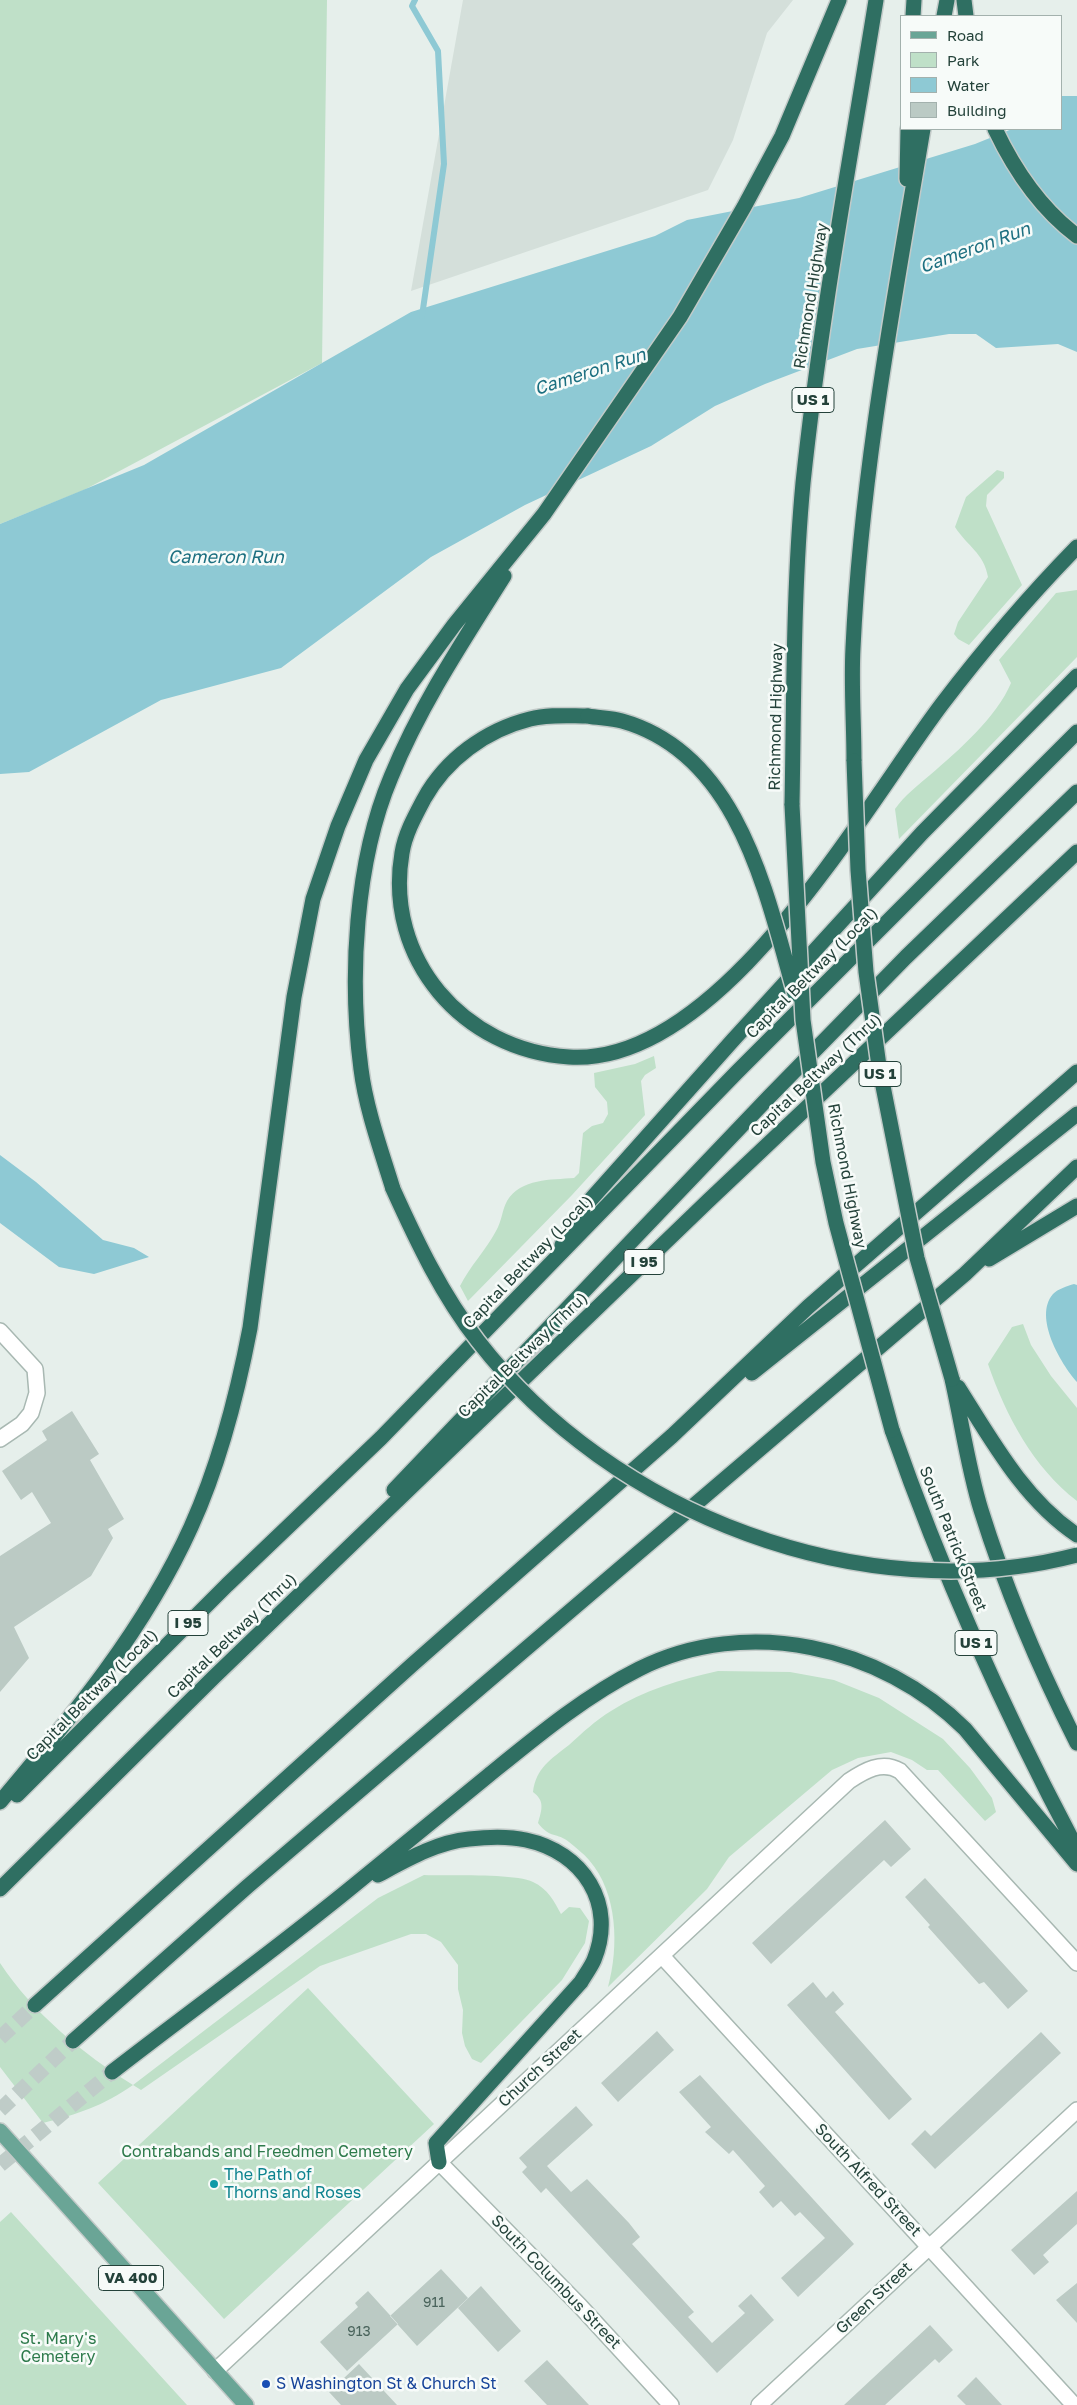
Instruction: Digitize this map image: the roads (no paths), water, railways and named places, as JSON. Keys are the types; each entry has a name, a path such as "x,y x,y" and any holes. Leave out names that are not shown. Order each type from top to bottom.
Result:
{"highway":[{"path":"839,0 782,136 744,207 680,317 544,514 454,655 410,734 390,779 376,824 364,877 356,956 355,1007 361,1070 381,1152 393,1189 413,1234 455,1308 477,1340 523,1393 582,1443 648,1489 708,1518 758,1536 862,1565 963,1571 1056,1560 1077,1555"},
{"name":"Richmond Highway","path":"876,0 820,346 803,485 795,632 792,805 803,1020 823,1162 836,1223 892,1430"},
{"path":"913,15 914,0"},
{"path":"944,15 947,0"},
{"path":"964,0 966,15"},
{"path":"905,233 908,130"},
{"name":"US 1","path":"923,130 878,404 861,537 853,650 858,870 866,972 881,1076 917,1258 952,1380"},
{"path":"995,130 1008,156 1029,187 1050,211 1077,236"},
{"path":"0,1802 94,1688 126,1642 175,1559 191,1527 211,1478 227,1430 240,1378 258,1268 294,997 313,899 338,826 366,760 407,689 454,625 544,514"},
{"path":"803,1020 786,963 778,934 776,924 767,896 739,825 712,784 678,748 650,732 622,721 588,716 558,715 533,718 505,727 474,744 446,767 429,790 413,820 402,850 399,887 403,920 412,949 425,974 442,997 464,1018 489,1034 543,1054 572,1057 603,1055 634,1046 665,1031 696,1008 734,977 752,958 776,929 783,921 802,899 846,841 892,772 942,703 994,639 1046,579 1077,547"},
{"path":"550,1266 585,1206 726,1047 922,833 1077,676"},
{"name":"Capital Beltway (Local)","path":"0,1812 227,1585 381,1438 737,1072 1077,732"},
{"path":"214,1677 769,1097 906,957 1077,792"},
{"name":"Capital Beltway (Thru)","path":"0,1889 214,1677 708,1200 1077,852"},
{"path":"35,2005 406,1670 672,1436 808,1308 1077,1072"},
{"path":"672,1436 1077,1114"},
{"path":"72,2041 248,1886 965,1274 1077,1167"},
{"path":"965,1274 1077,1206"},
{"path":"952,1380 1022,1482 1045,1509 1077,1534"},
{"name":"South Patrick Street","path":"952,1380 983,1518 1013,1600 1077,1743"},
{"name":"South Patrick Street","path":"892,1430 954,1594 1002,1703 1077,1849"},
{"path":"112,2072 348,1891 529,1742 600,1690 642,1668 673,1656 726,1645 766,1642 803,1645 869,1664 920,1690 944,1708 981,1746 1077,1864"},
{"path":"348,1891 426,1850 468,1839 500,1837 526,1840 551,1848 566,1858 582,1873 596,1892 602,1914 600,1939 594,1961 565,2002 436,2143 438,2162"}],"main road":[{"name":"VA 400","path":"0,2131 246,2405"}],"street":[{"path":"0,1330 35,1369 37,1394 31,1413 22,1424 0,1439"},
{"name":"Church Street","path":"215,2370 849,1781 868,1770 890,1766 900,1771 1077,1963"},
{"name":"South Alfred Street","path":"662,1956 1074,2405"},
{"name":"Green Street","path":"759,2405 1077,2110"},
{"name":"South Columbus Street","path":"438,2162 580,2306 672,2405"}],"water":[{"name":"Cameron Run","path":"1062,96 1077,96 1077,352 1058,344 996,348 976,334 949,334 857,349 765,384 715,406 651,446 525,505 431,557 281,668 161,700 29,772 0,774 0,524 144,465 411,312 655,236 687,220 799,198 975,144 1010,130 1062,130"},
{"path":"0,1155 36,1182 103,1240 134,1248 149,1257 94,1274 59,1267 0,1223"},
{"path":"1074,1284 1077,1285 1077,1382 1064,1364 1051,1340 1046,1315 1048,1304 1053,1294 1060,1289"}],"waterway":[{"path":"415,0 412,6 438,51 444,164 422,316"}],"tunnel":[{"path":"0,2038 35,2005"},
{"path":"0,2110 73,2041"},
{"path":"0,2165 112,2072"}],"place":[{"name":"The Path of Thorns and Roses","path":"214,2184"},
{"name":"S Washington St & Church St","path":"266,2384"}],"park label":[{"name":"Contrabands and Freedmen Cemetery","path":"267,2152"},
{"name":"St. Mary's Cemetery","path":"58,2348"}]}
